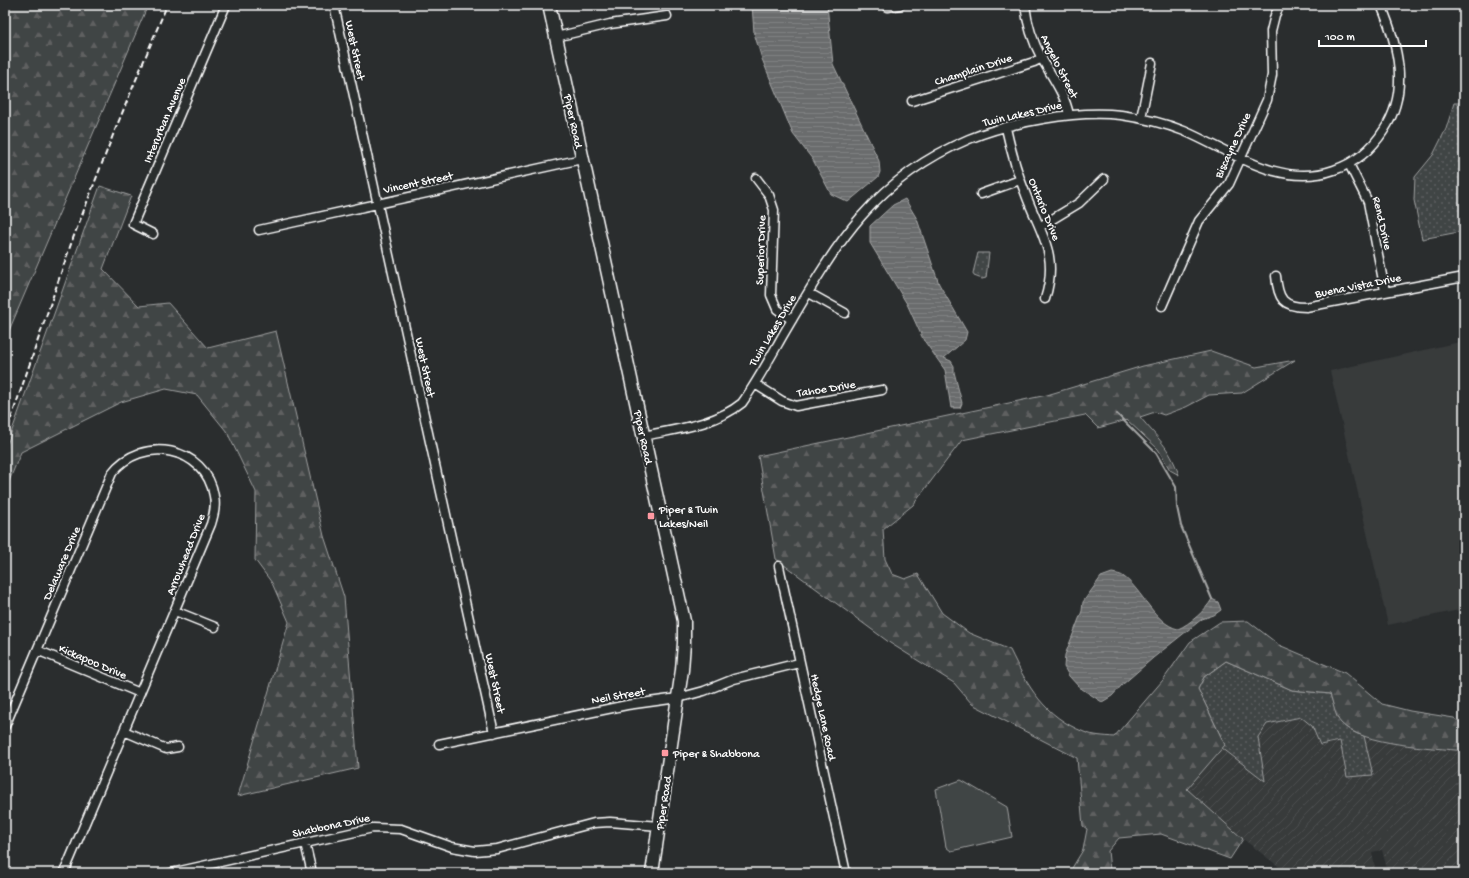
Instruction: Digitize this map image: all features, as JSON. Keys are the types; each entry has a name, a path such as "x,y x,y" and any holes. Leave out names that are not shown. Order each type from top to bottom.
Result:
{"street":[{"name":"Interurban Avenue","path":"153,234 133,224 226,5"},
{"name":"West Street","path":"334,5 494,733"},
{"name":"Piper Road","path":"549,5 684,621 684,643 678,698 652,873"},
{"path":"888,7 900,5"},
{"name":"Angelo Street","path":"1025,5 1030,32 1042,58 1067,103 1069,115"},
{"name":"Biscayne Drive","path":"1162,306 1199,221 1229,184 1267,100 1273,62 1271,31 1275,15 1280,5"},
{"name":"Twin Lakes Drive","path":"644,436 712,420 726,414 742,403 845,235 865,210 897,180 941,152 970,139 1006,128 1069,115 1102,114 1141,118 1183,131 1274,172 1295,176 1318,175 1349,164 1367,151 1379,138 1392,116 1398,94 1400,72 1397,52 1381,5"},
{"path":"556,37 610,24 667,16"},
{"name":"Champlain Drive","path":"912,101 1034,62 1042,58"},
{"path":"1141,118 1152,63"},
{"name":"Ontario Drive","path":"1006,128 1020,180 1041,226 1048,248 1050,265 1049,286 1044,299"},
{"name":"Vincent Street","path":"259,230 582,159"},
{"name":"Rend Drive","path":"1349,164 1368,202 1385,291"},
{"name":"Superior Drive","path":"756,178 769,195 774,210 771,295 777,309 792,320"},
{"path":"1041,226 1080,203 1104,179"},
{"path":"981,194 1020,180"},
{"name":"Buena Vista Drive","path":"1276,276 1280,296 1284,302 1292,306 1306,307 1464,277"},
{"path":"809,293 845,313"},
{"name":"Tahoe Drive","path":"755,384 792,409 882,390"},
{"name":"Delaware Drive","path":"5,726 112,474 123,462 143,451 153,450 174,452"},
{"name":"Arrowhead Drive","path":"65,873 209,530 215,503 212,488 202,470 188,458 174,452"},
{"name":"Hedge Lane Road","path":"779,566 846,873"},
{"name":"Arrowhead Drive","path":"175,611 215,628"},
{"name":"Kickapoo Drive","path":"37,650 140,694"},
{"name":"Neil Street","path":"439,744 627,705 678,698 704,691 739,678 799,663"},
{"path":"124,731 166,749 178,747"},
{"name":"Shabbona Drive","path":"171,873 373,828 384,827 413,832 452,848 481,851 507,847 594,823 610,822 659,826"},
{"path":"305,843 312,873"}],"shaded area":[{"path":"752,5 827,5 833,64 879,161 880,172 878,177 848,202 831,194 813,160 793,134 762,59 754,33"},
{"path":"905,199 917,219 939,284 967,332 965,340 944,358 951,361 954,366 954,372 962,403 960,408 951,408 945,370 923,339 907,304 870,243 870,226 893,205"},
{"path":"1464,341 1464,609 1388,625 1330,371"},
{"path":"1112,573 1124,577 1131,583 1162,621 1178,629 1188,624 1206,608 1212,599 1218,602 1221,610 1214,615 1202,619 1153,658 1122,685 1112,696 1102,702 1079,687 1069,676 1064,667 1065,655 1082,611 1083,602 1101,577"},
{"path":"1301,717 1312,726 1320,745 1340,741 1372,775 1364,736 1376,740 1464,751 1464,873 1388,873 1382,850 1372,852 1376,873 1287,873 1243,839 1187,789 1222,748 1264,781 1258,737 1267,724"}],"green space":[{"path":"5,5 148,5 5,340"},
{"path":"1454,103 1461,103 1464,118 1464,231 1422,239 1414,200 1415,177 1433,155 1446,129"},
{"path":"100,186 131,196 103,269 139,306 168,303 208,348 276,331 324,536 344,597 358,768 238,796 289,622 272,583 255,560 256,492 227,432 197,395 166,389 121,402 21,452 5,491 5,450"},
{"path":"978,253 989,253 986,278 982,279 974,276 973,273"},
{"path":"1211,351 1256,367 1295,360 1242,393 1209,395 1186,407 1164,415 1155,412 1140,417 1158,437 1167,450 1179,475 1170,470 1158,449 1127,420 1098,428 1085,415 962,440 913,505 883,529 885,559 892,574 905,579 918,574 942,613 969,633 1010,650 1031,688 1048,709 1058,718 1088,733 1099,736 1114,737 1163,680 1190,642 1220,622 1248,621 1279,645 1345,673 1382,704 1410,711 1454,718 1464,725 1464,751 1399,744 1365,737 1351,731 1341,723 1330,694 1292,690 1226,661 1204,677 1198,689 1225,745 1187,789 1243,839 1230,859 1161,834 1119,838 1108,851 1110,870 1113,873 1069,873 1083,850 1087,829 1083,826 1077,758 972,704 954,683 890,643 776,559 758,456 1047,395 1143,366"},
{"path":"1226,661 1292,690 1330,694 1337,716 1344,726 1355,733 1364,736 1373,775 1347,777 1340,741 1320,745 1312,726 1301,717 1267,724 1258,737 1265,781 1222,748 1225,745 1198,689 1204,677"},
{"path":"961,780 1007,807 1012,837 951,851 946,847 936,789"}],"waterway":[{"path":"1117,414 1156,453 1176,487 1177,507 1181,526 1212,599"}],"railway":[{"path":"5,436 72,241 113,135 167,5"}],"place":[{"name":"Piper & Twin Lakes/Neil","path":"651,516"},
{"name":"Piper & Shabbona","path":"665,753"}]}
